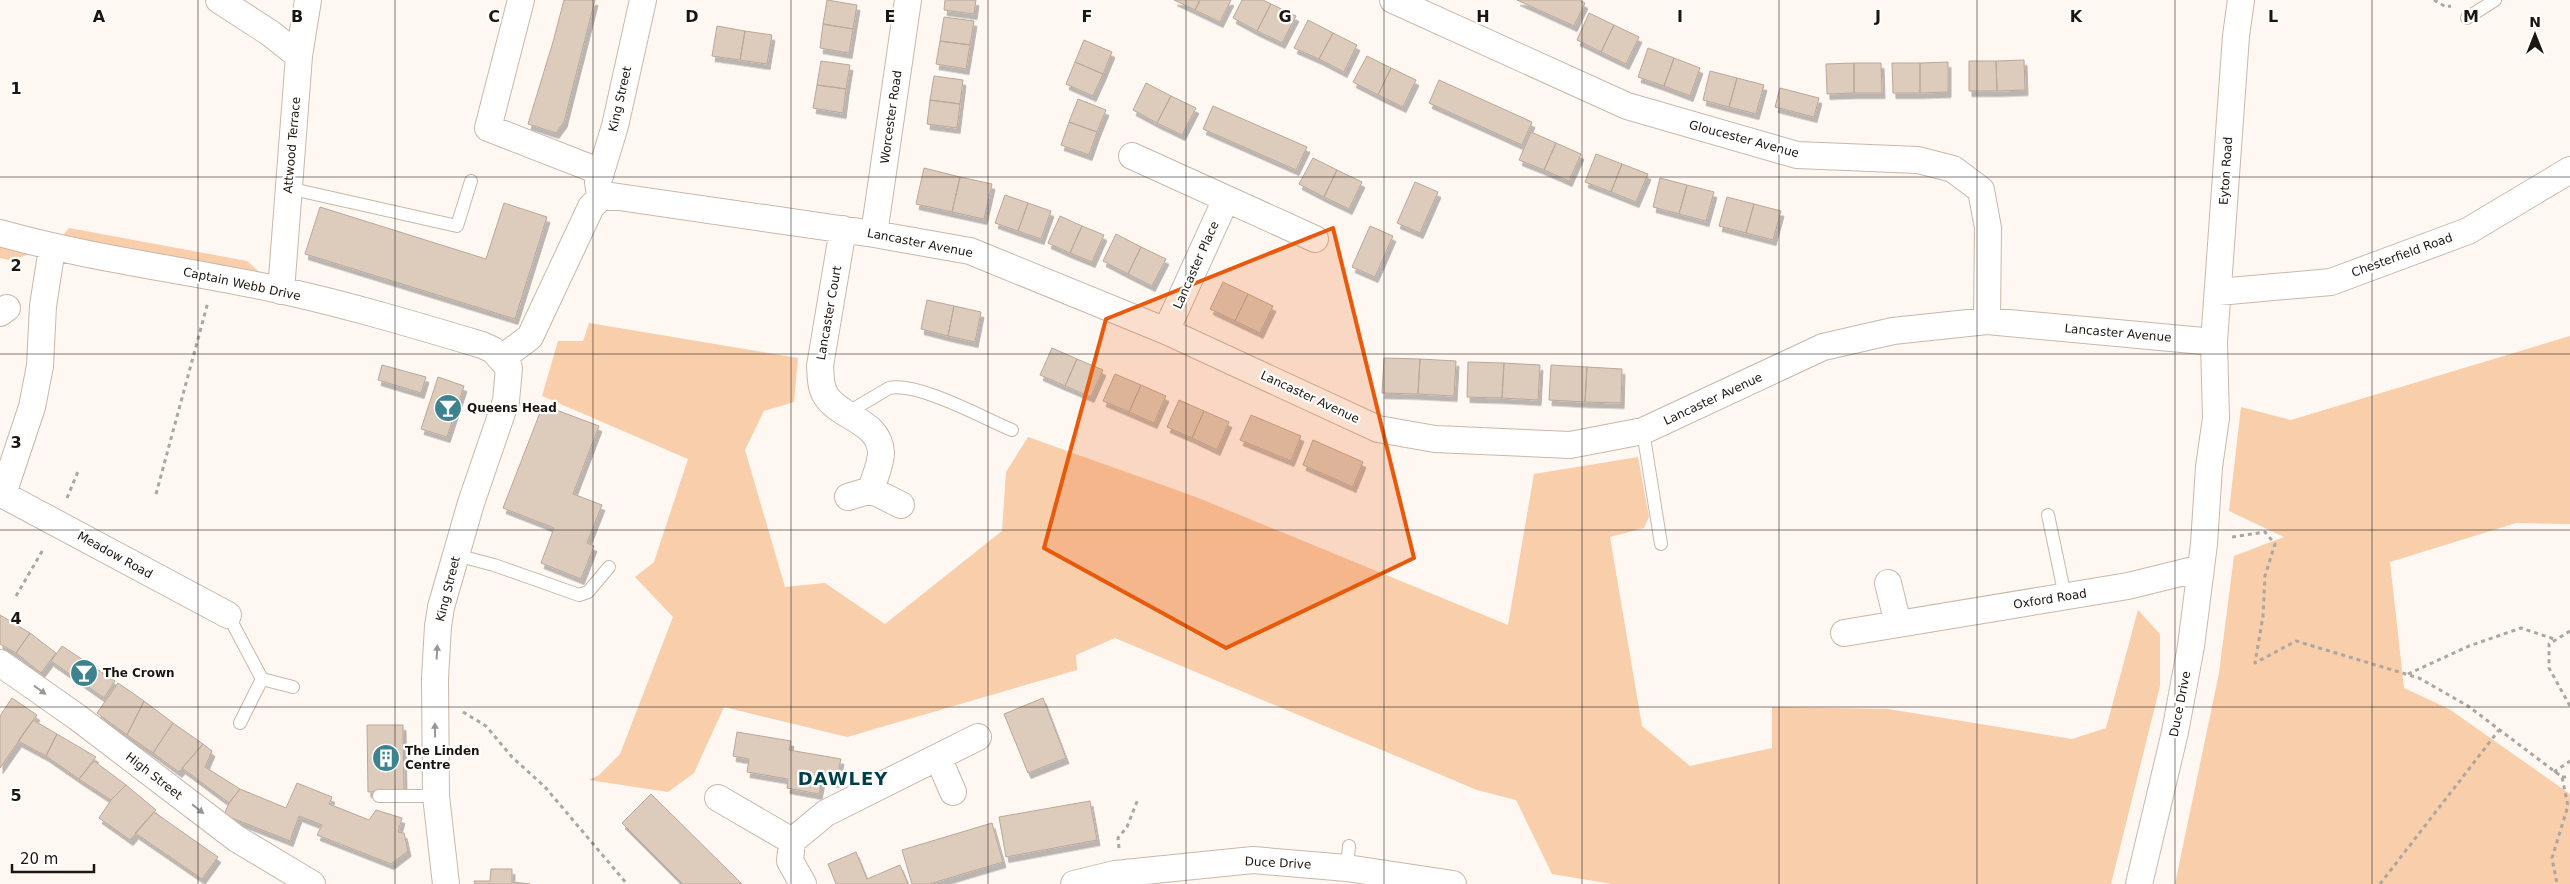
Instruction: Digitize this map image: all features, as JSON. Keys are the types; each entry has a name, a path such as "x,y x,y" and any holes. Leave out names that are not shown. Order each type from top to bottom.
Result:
{"street":[{"path":"219,0 270,33 299,56"},
{"name":"Attwood Terrace","path":"281,291 299,56 308,0"},
{"path":"521,0 488,128 602,172"},
{"name":"King Street","path":"600,198 598,182 615,126 643,0"},
{"name":"Worcester Road","path":"874,234 908,0"},
{"name":"Gloucester Avenue","path":"1393,0 1627,106 1797,155 1918,160 1953,169 1981,190 1988,228 1987,321"},
{"name":"Eyton Road","path":"2214,342 2236,36 2241,0"},
{"path":"1132,156 1315,239"},
{"name":"Chesterfield Road","path":"2218,292 2330,282 2468,231 2570,170"},
{"name":"Lancaster Avenue","path":"600,198 612,196 843,229 970,251 1166,330 1378,428 1434,439 1570,446 1643,431 1823,347 1893,332 1987,321 2214,342"},
{"path":"492,352 530,337 591,207 600,198"},
{"name":"Lancaster Place","path":"1166,330 1226,199"},
{"name":"Lancaster Court","path":"843,229 820,366 821,383 825,396 868,427 878,440 881,453 859,494 901,505"},
{"name":"Captain Webb Drive","path":"0,233 52,248 281,291 390,318 492,352"},
{"name":"Meadow Road","path":"52,248 43,306 40,366 32,407 1,493 228,615"},
{"path":"2204,545 2209,468 2216,418 2214,342"},
{"name":"King Street","path":"446,884 436,796 435,727 438,626 471,503 506,401 509,368 492,352"},
{"name":"Oxford Road","path":"1844,633 2128,586 2204,545"},
{"name":"Duce Drive","path":"2139,884 2175,732 2191,646 2204,545"},
{"path":"1888,583 1898,624"},
{"name":"High Street","path":"0,663 78,717 237,839 312,884"},
{"path":"803,884 790,861 792,841 826,813 978,737"},
{"path":"938,757 953,792"},
{"path":"718,798 792,841"},
{"name":"Duce Drive","path":"1074,884 1121,874 1253,860 1348,857 1453,884"}],"lane":[{"path":"2467,18 2494,0"},
{"path":"288,188 457,226 471,181"},
{"path":"847,413 889,388 897,386 920,390 1012,430"},
{"path":"1643,431 1661,544"},
{"path":"2048,515 2065,596"},
{"path":"456,555 494,565 580,595 588,592 609,567"},
{"path":"228,615 262,680 293,687"},
{"path":"240,723 262,680"},
{"path":"379,796 436,796"}],"path":[{"path":"156,494 214,277"},
{"path":"16,596 50,539 40,531 44,516"},
{"path":"2204,545 2236,535 2264,532 2275,544 2264,576 2263,616 2255,662 2296,640 2419,678 2468,706 2562,778 2568,806 2552,858 2557,884"},
{"path":"2407,674 2469,646 2521,628 2557,640"},
{"path":"2570,631 2549,644 2548,668 2570,706"},
{"path":"461,711 486,726 512,757 545,787 627,884"},
{"path":"2380,884 2499,730"},
{"path":"2554,772 2570,761"},
{"path":"2562,778 2570,777"},
{"path":"1121,874 1118,838 1127,827 1138,800"}],"highlighted area":[{"path":"1333,228 1414,558 1226,648 1044,548 1106,319"}],"shaded area":[{"path":"69,228 247,261 281,291 52,248"},
{"path":"0,233 52,248 10,260 0,258"},
{"path":"589,323 798,358 794,402 764,411 745,450 785,587 825,583 885,624 1002,531 1006,472 1028,437 1196,497 1508,625 1534,474 1638,457 1649,517 1644,528 1610,537 1642,726 1690,766 1772,748 1772,707 1888,709 2072,739 2106,728 2138,610 2160,634 2160,686 2111,884 1612,884 1552,874 1516,800 1477,790 1115,638 1076,655 1077,670 847,737 724,707 694,773 668,792 589,780 599,775 620,754 673,617 635,577 654,562 688,459 542,396 558,341 583,341"},
{"path":"2570,336 2570,524 2516,523 2390,562 2404,688 2449,709 2570,794 2570,884 2175,884 2219,673 2234,556 2284,537 2229,511 2241,407 2291,420"}],"building":[{"path":"564,0 595,0 564,122 556,133 528,124"},
{"path":"827,0 857,5 853,29 823,24"},
{"path":"945,0 976,0 974,14 944,10"},
{"path":"1174,0 1200,0 1195,10"},
{"path":"1200,0 1231,0 1220,22 1195,10"},
{"path":"1242,0 1263,0 1271,4 1257,31 1233,18"},
{"path":"1517,0 1579,0 1585,3 1574,26"},
{"path":"1271,4 1296,16 1282,43 1257,31"},
{"path":"1589,13 1614,25 1601,52 1577,40"},
{"path":"944,17 974,21 970,45 940,41"},
{"path":"1308,20 1333,33 1319,59 1294,48"},
{"path":"823,24 853,29 849,53 820,48"},
{"path":"1614,25 1639,37 1626,64 1601,52"},
{"path":"717,26 745,31 740,60 712,56"},
{"path":"745,31 772,35 767,64 740,60"},
{"path":"1333,33 1357,45 1344,72 1319,59"},
{"path":"1084,40 1112,52 1103,74 1075,62"},
{"path":"940,41 970,45 966,69 936,64"},
{"path":"1648,48 1674,58 1664,86 1638,77"},
{"path":"1367,56 1391,68 1378,95 1353,82"},
{"path":"1674,58 1700,68 1690,96 1664,86"},
{"path":"2024,60 2025,90 1997,91 1996,61"},
{"path":"821,61 850,65 846,89 817,85"},
{"path":"1969,61 1996,61 1997,91 1969,91"},
{"path":"1075,62 1103,74 1093,96 1066,84"},
{"path":"1948,62 1948,92 1920,93 1920,63"},
{"path":"1854,63 1854,93 1827,94 1826,64"},
{"path":"1854,63 1881,63 1882,93 1854,93"},
{"path":"1892,63 1920,63 1920,93 1893,93"},
{"path":"1391,68 1416,80 1403,107 1378,95"},
{"path":"1710,71 1737,78 1729,107 1703,100"},
{"path":"934,76 963,80 960,104 930,100"},
{"path":"1737,78 1764,85 1756,114 1729,107"},
{"path":"1439,80 1532,122 1522,145 1429,103"},
{"path":"1146,83 1171,96 1157,123 1133,110"},
{"path":"817,85 846,89 843,113 813,108"},
{"path":"1780,88 1819,98 1814,117 1775,107"},
{"path":"1171,96 1196,108 1182,135 1157,123"},
{"path":"1078,99 1106,110 1097,132 1069,122"},
{"path":"930,100 960,104 957,128 927,124"},
{"path":"1213,106 1307,147 1296,170 1203,129"},
{"path":"1069,122 1097,132 1089,155 1061,145"},
{"path":"1531,132 1556,143 1544,170 1519,160"},
{"path":"1556,143 1581,154 1569,181 1544,170"},
{"path":"1596,154 1622,164 1611,192 1585,182"},
{"path":"1313,158 1337,170 1324,197 1299,184"},
{"path":"1622,164 1648,174 1636,202 1611,192"},
{"path":"924,168 960,177 952,212 916,204"},
{"path":"1337,170 1362,182 1349,209 1324,197"},
{"path":"960,177 992,184 984,219 952,212"},
{"path":"1660,178 1687,185 1679,214 1653,207"},
{"path":"1415,182 1438,192 1420,233 1397,223"},
{"path":"1687,185 1714,192 1706,221 1679,214"},
{"path":"1005,195 1028,203 1018,231 995,223"},
{"path":"1727,197 1754,204 1746,233 1719,226"},
{"path":"504,203 547,217 515,319 305,254 320,207 486,259"},
{"path":"1028,203 1051,211 1041,239 1018,231"},
{"path":"1754,204 1781,211 1773,240 1746,233"},
{"path":"1060,216 1082,226 1070,253 1048,243"},
{"path":"1082,226 1104,235 1092,262 1070,253"},
{"path":"1370,226 1393,236 1375,277 1352,267"},
{"path":"1116,234 1141,247 1128,274 1103,261"},
{"path":"1141,247 1166,259 1152,286 1128,274"},
{"path":"1223,282 1248,294 1235,321 1210,309"},
{"path":"1248,294 1273,306 1260,333 1235,321"},
{"path":"927,300 954,306 948,336 921,329"},
{"path":"954,306 981,312 975,342 948,336"},
{"path":"1052,348 1077,359 1065,386 1040,375"},
{"path":"1384,358 1420,359 1418,394 1382,393"},
{"path":"1077,359 1103,370 1091,397 1065,386"},
{"path":"1420,359 1456,361 1454,396 1418,394"},
{"path":"1468,362 1504,363 1502,398 1467,397"},
{"path":"1504,363 1540,365 1538,400 1502,398"},
{"path":"382,365 426,377 421,393 378,380"},
{"path":"1551,365 1587,367 1585,402 1549,400"},
{"path":"1587,367 1622,369 1621,403 1585,402"},
{"path":"1115,374 1141,385 1129,412 1103,401"},
{"path":"438,377 464,386 447,437 421,429"},
{"path":"1141,385 1166,396 1154,423 1129,412"},
{"path":"1179,400 1204,411 1192,438 1167,427"},
{"path":"543,405 599,426 573,494 602,505 587,543 594,546 581,579 541,563 554,528 503,508"},
{"path":"1204,411 1229,422 1217,450 1192,438"},
{"path":"1251,415 1301,436 1291,461 1240,440"},
{"path":"1313,440 1363,462 1353,487 1303,465"},
{"path":"0,615 30,633 16,653 0,644"},
{"path":"30,633 56,653 41,673 16,653"},
{"path":"62,646 115,681 104,698 51,661"},
{"path":"118,683 144,701 127,735 97,713"},
{"path":"12,698 37,715 0,768 0,716"},
{"path":"1043,698 1066,758 1028,773 1004,714"},
{"path":"144,701 173,723 153,753 127,735"},
{"path":"33,720 57,734 46,756 18,741"},
{"path":"173,723 203,744 179,772 153,753"},
{"name":"The Linden Centre","path":"367,725 403,725 404,791 368,792"},
{"path":"737,732 791,741 789,750 841,759 836,782 822,779 819,794 787,788 788,779 747,772 749,759 733,756"},
{"path":"57,734 96,757 79,779 46,756"},
{"path":"203,744 212,751 205,767 240,789 229,803 182,768"},
{"path":"94,761 126,785 111,800 79,779"},
{"path":"297,783 332,797 329,804 369,820 376,810 402,818 398,832 404,833 408,851 391,864 317,835 322,825 299,816 290,841 224,815 229,803 240,789 286,808"},
{"path":"126,785 156,810 130,840 99,818 111,800"},
{"path":"651,794 742,884 683,884 622,823"},
{"path":"1090,801 1097,840 1006,857 999,817"},
{"path":"154,812 218,857 202,879 135,833"},
{"path":"992,823 1003,862 929,884 912,884 902,850"},
{"path":"856,852 867,879 900,865 908,884 836,884 828,864"},
{"path":"491,869 512,869 512,882 530,884 475,884 474,881 490,881"}],"place":[{"name":"Queens Head","path":"448,408"},
{"name":"The Crown","path":"84,673"},
{"name":"The Linden Centre","path":"386,758"}],"district":[{"name":"DAWLEY","path":"843,778"}]}
